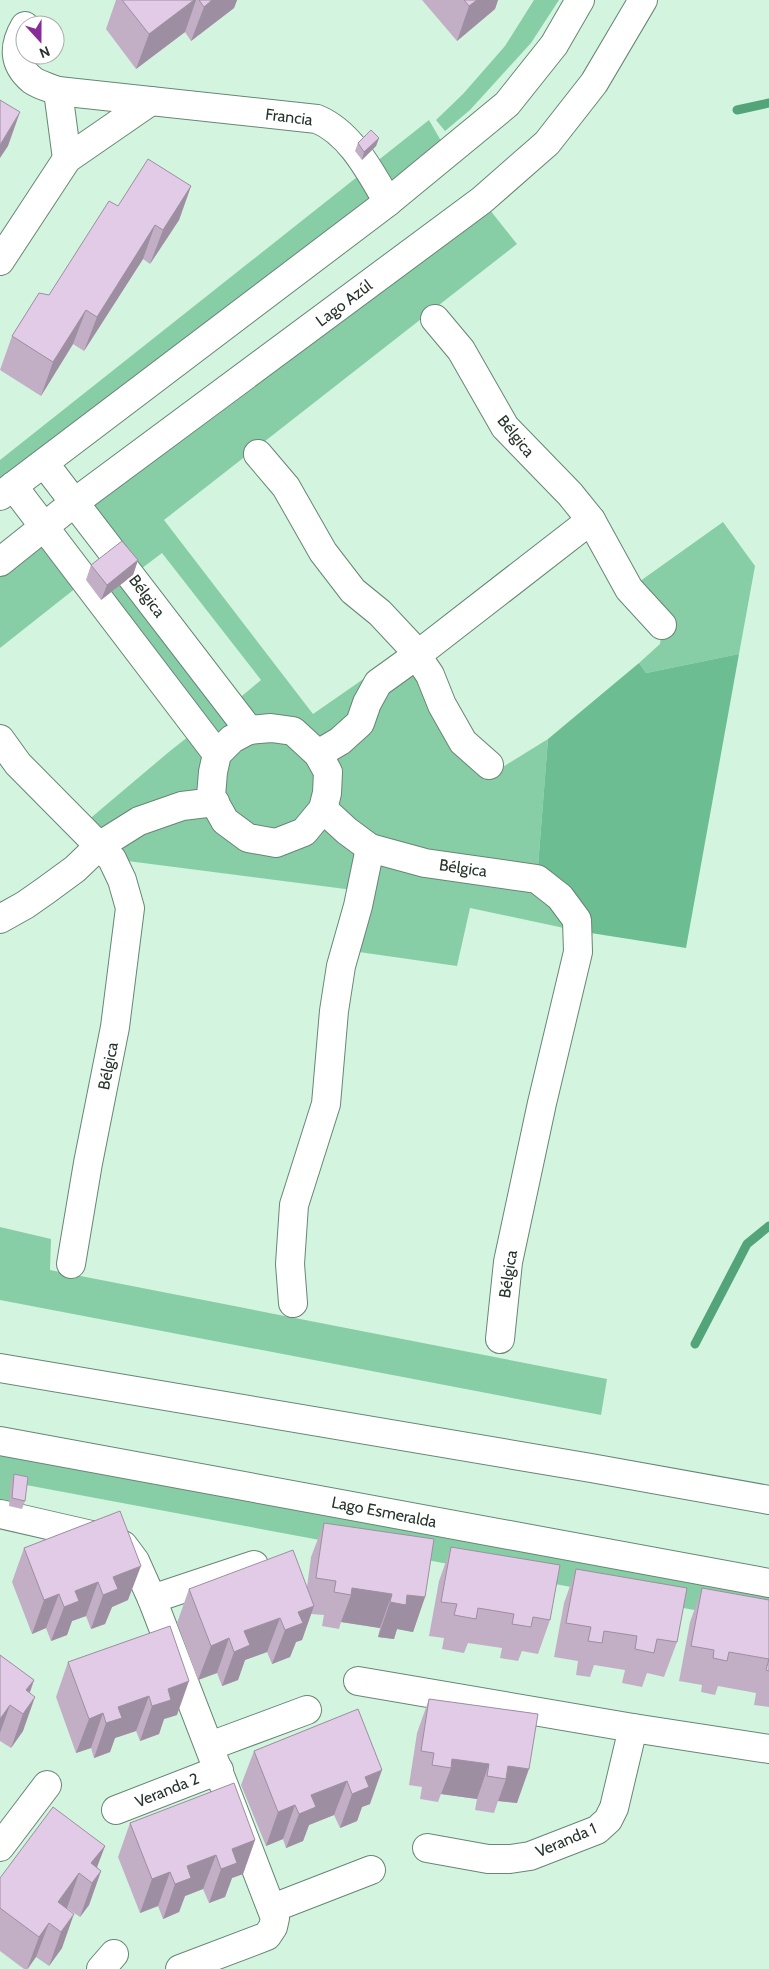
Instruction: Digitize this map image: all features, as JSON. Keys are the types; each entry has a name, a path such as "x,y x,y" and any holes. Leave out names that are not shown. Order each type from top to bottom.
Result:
{"street":[{"path":"217,754 45,526 7,491 388,202 507,104 554,44 580,0"},
{"name":"Lago Azúl","path":"0,562 75,502 482,200 511,175 546,143 594,83 643,0"},
{"name":"Francia","path":"20,65 33,81 58,91 316,119 329,124 339,133 362,160 388,202"},
{"path":"58,91 67,159"},
{"path":"0,260 67,159 152,101"},
{"name":"Bélgica","path":"435,319 461,350 505,427 570,494 591,520 629,589 662,625"},
{"path":"258,454 286,487 323,552 353,591 380,613 409,644 430,675 442,705 463,742 488,765"},
{"name":"Bélgica","path":"44,463 249,730"},
{"path":"318,754 340,741 360,723 367,703 378,683 591,520"},
{"path":"271,728 293,731 318,754 328,772 327,793 323,809 304,832 276,843 248,838 225,820 211,796 217,754 232,739 249,730 271,728"},
{"name":"Bélgica","path":"0,739 18,764 112,859 122,880 130,908 115,1027 86,1172 71,1264"},
{"path":"0,919 45,891 75,869 99,846 139,821 182,806 215,802"},
{"path":"293,1303 290,1264 294,1205 326,1104 334,1011 341,966 358,906 370,848 347,831 323,809"},
{"name":"Bélgica","path":"370,848 425,862 537,879 560,897 577,920 578,952 542,1103 508,1262 500,1339"},
{"path":"0,1368 769,1500"},
{"name":"Lago Esmeralda","path":"0,1441 769,1584"},
{"name":"Veranda 2","path":"2,1515 109,1538 123,1545 135,1561 171,1647 276,1918 273,1928 267,1936 180,1969"},
{"path":"152,1599 254,1565"},
{"path":"145,1657 171,1647"},
{"path":"358,1681 769,1749"},
{"name":"Veranda 2","path":"116,1810 307,1710"},
{"name":"Veranda 1","path":"427,1848 488,1859 510,1859 530,1856 597,1830 608,1820 614,1808 633,1728"},
{"path":"0,1847 47,1785"},
{"path":"273,1908 371,1870"}],"green space":[{"path":"534,0 559,0 531,43 470,110 445,131 436,120 463,94 505,46"},
{"path":"429,120 448,153 0,496 0,460"},
{"path":"482,200 517,244 164,520 313,714 411,646 498,770 548,739 537,879 578,931 470,908 457,966 345,950 361,891 112,859 80,827 198,729 101,600 132,575 75,502","holes":["162,553 261,680 231,705 133,575"]},
{"path":"723,522 755,566 739,654 646,673 639,663 660,644 662,625 629,589"},
{"path":"45,527 86,580 0,648 0,569"},
{"path":"739,654 686,948 578,931 537,879 548,739 639,663 646,673"},
{"path":"0,1227 51,1239 50,1270 607,1379 601,1415 0,1300"},
{"path":"0,1441 769,1583 769,1624 26,1485 9,1506 0,1508"}],"building":[{"path":"122,0 194,0 149,34"},
{"path":"199,0 212,0 204,7"},
{"path":"464,0 477,0 469,6"},
{"path":"0,100 20,112 0,145"},
{"path":"371,130 379,138 364,152 358,143"},
{"path":"148,159 191,186 163,230 155,225 97,317 86,310 53,362 12,336 39,293 49,295 109,201 118,206"},
{"path":"122,541 138,560 107,585 91,565"},
{"path":"14,1474 28,1477 25,1501 12,1498"},
{"path":"120,1511 141,1566 113,1577 118,1589 103,1595 98,1582 75,1591 79,1601 64,1607 59,1594 44,1600 24,1548"},
{"path":"324,1523 434,1539 425,1597 407,1595 406,1605 390,1602 392,1594 352,1588 351,1595 334,1592 336,1581 316,1578"},
{"path":"451,1547 560,1565 550,1620 533,1617 531,1627 512,1624 514,1614 478,1608 476,1619 454,1615 457,1604 441,1602"},
{"path":"293,1550 314,1606 298,1612 303,1623 285,1630 280,1618 244,1631 250,1645 234,1652 229,1638 211,1646 189,1589"},
{"path":"576,1569 687,1588 677,1642 657,1639 654,1653 635,1649 637,1636 604,1631 602,1643 588,1641 591,1627 566,1623"},
{"path":"702,1588 769,1600 769,1659 729,1652 727,1661 713,1658 714,1650 691,1646"},
{"path":"170,1626 189,1681 168,1689 171,1700 152,1706 149,1696 118,1707 122,1718 106,1723 103,1713 89,1719 68,1662"},
{"path":"0,1655 34,1680 26,1690 35,1697 23,1714 10,1705 0,1719"},
{"path":"769,1659 769,1671 766,1670"},
{"path":"429,1699 538,1714 529,1769 508,1766 506,1779 487,1776 489,1764 452,1759 451,1768 432,1765 434,1753 421,1751"},
{"path":"358,1709 382,1770 365,1777 369,1787 352,1794 347,1781 311,1795 316,1807 299,1814 295,1805 278,1812 254,1751"},
{"path":"234,1783 255,1840 232,1849 237,1863 221,1869 216,1855 187,1866 191,1878 175,1884 170,1872 152,1879 130,1823"},
{"path":"53,1807 105,1846 91,1863 101,1871 92,1883 79,1873 58,1902 74,1914 61,1932 49,1923 39,1937 0,1908 0,1878"}],"waterway":[{"path":"737,110 769,103"},
{"path":"695,1344 747,1244 769,1226"}]}
